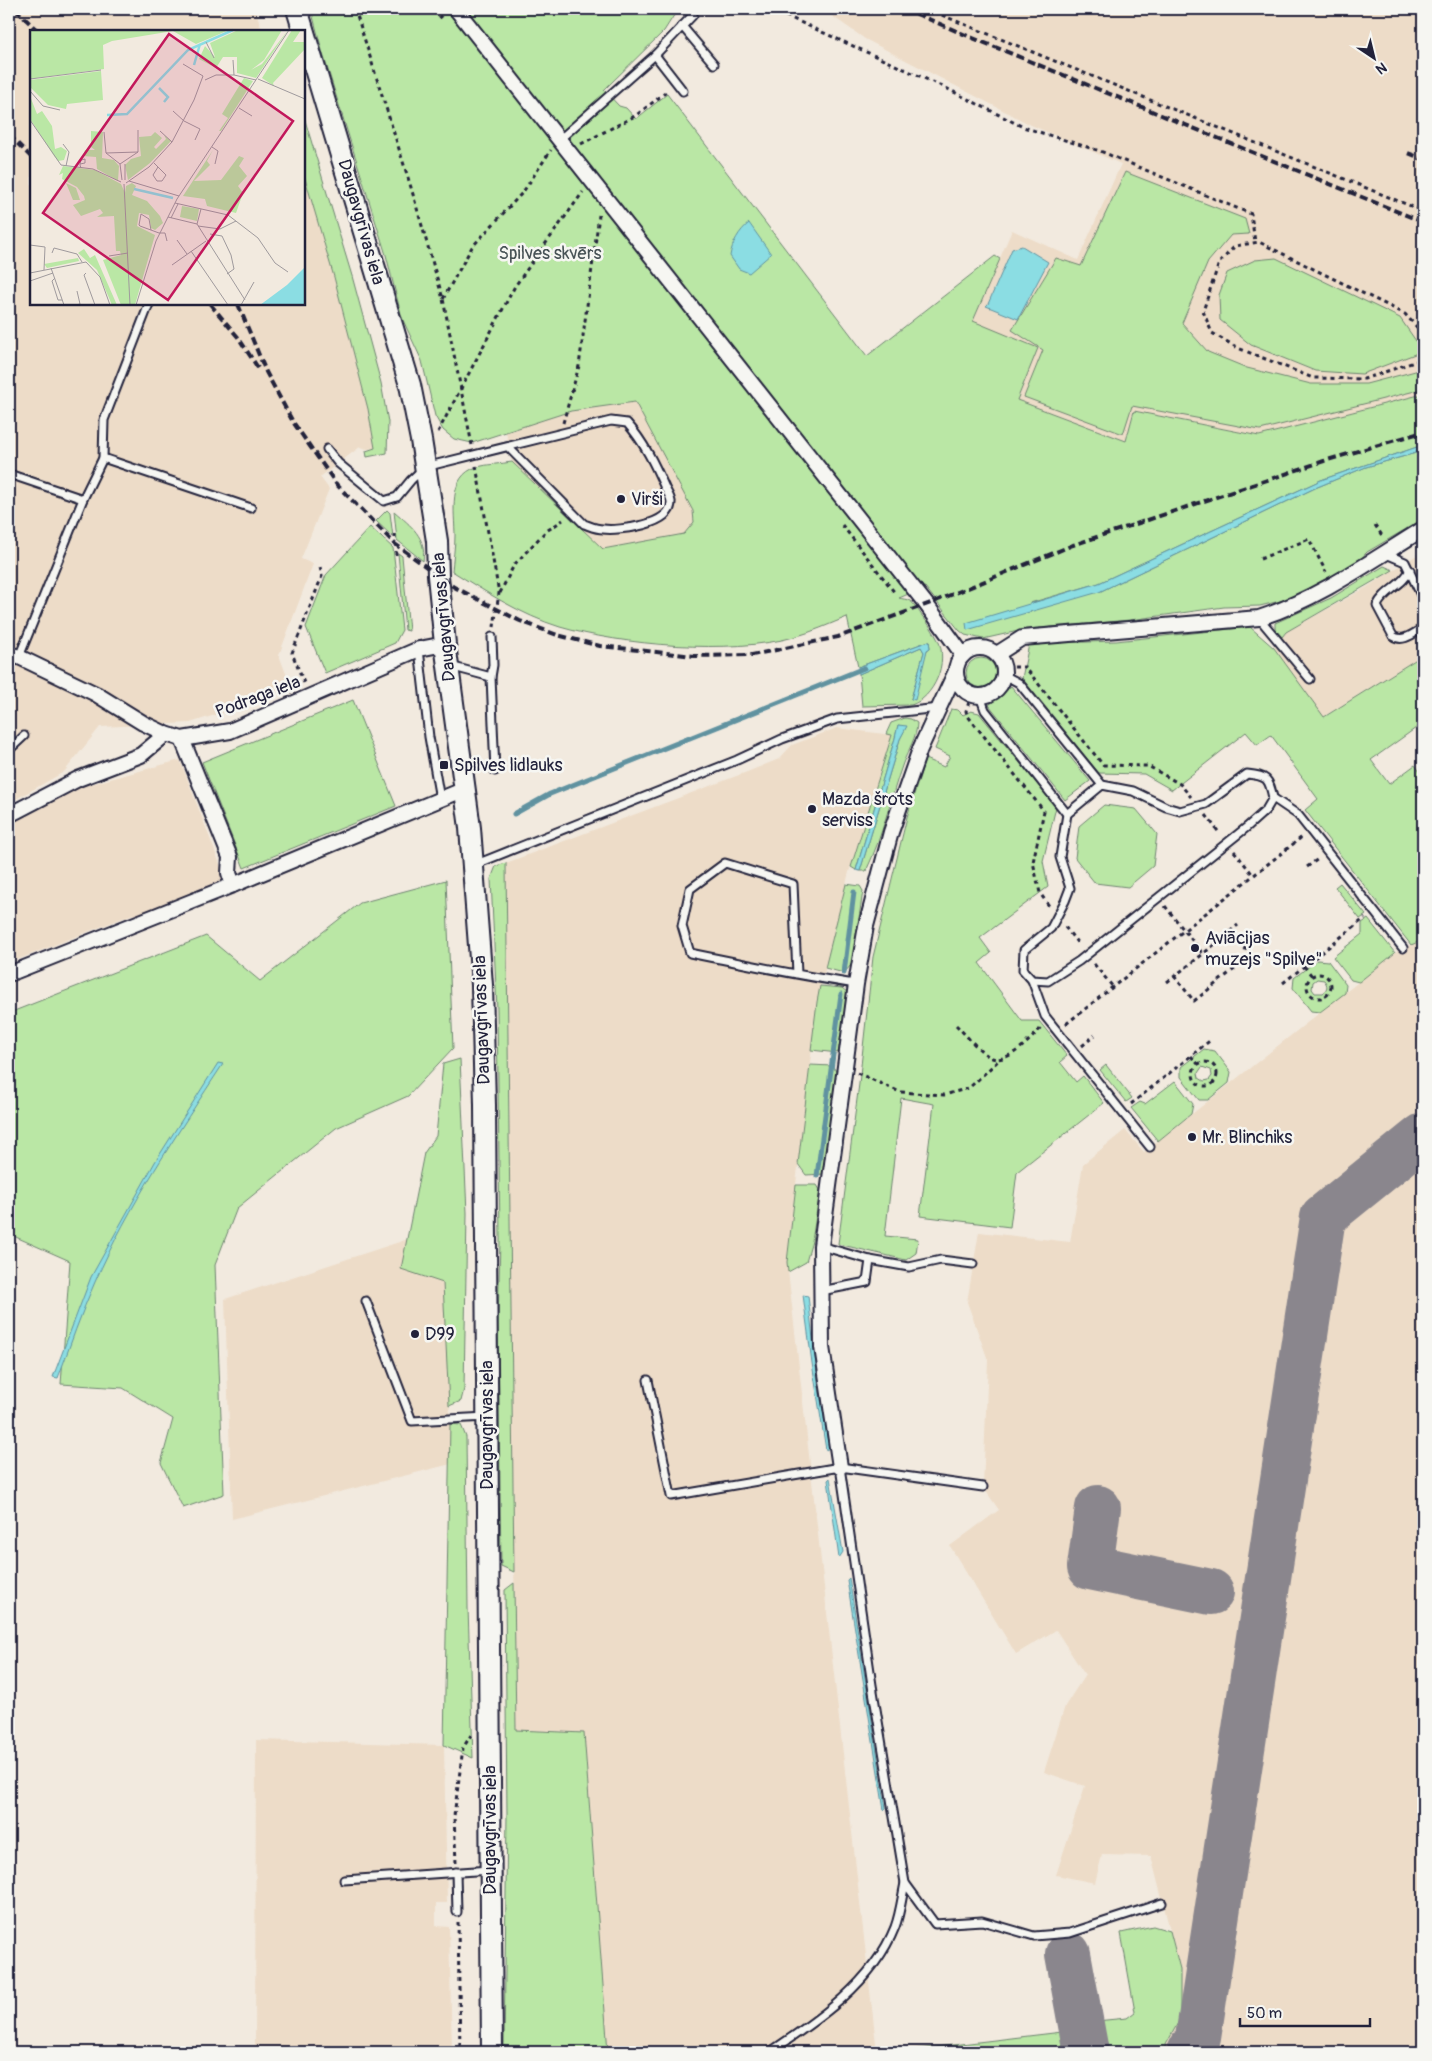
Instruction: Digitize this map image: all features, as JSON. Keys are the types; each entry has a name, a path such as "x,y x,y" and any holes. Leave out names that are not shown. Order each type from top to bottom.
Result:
{"main road":[{"name":"Daugavgrīvas iela","path":"297,9 303,30"},
{"name":"Daugavgrīvas iela","path":"305,36 410,385 437,541 438,576 445,644 474,865 482,985 492,2052"}],"street":[{"path":"456,9 926,604 963,655"},
{"path":"956,671 960,686 976,695 995,691 1000,686 1002,665 1022,638 1259,618 1285,610 1423,529"},
{"name":"Podraga iela","path":"14,656 96,694 143,723 182,739 230,731 310,698 419,649 445,644"},
{"path":"840,1467 822,1348 821,1246 856,984 866,926 891,832 920,749 957,666 963,655 970,650 979,648 989,649 1002,665"},
{"path":"9,815 78,779 141,755 166,734"},
{"path":"182,739 230,856 229,873 233,885"},
{"path":"9,974 233,885 465,789"}],"lane":[{"path":"559,140 655,55 693,15"},
{"path":"682,26 714,64"},
{"path":"655,55 683,91"},
{"path":"14,656 102,458 104,420 149,305"},
{"path":"327,449 338,463 384,501 397,497 425,467 611,421 627,422 637,434 654,464 671,502 669,512 658,521 616,530 600,529 584,524 508,447"},
{"path":"102,458 251,508"},
{"path":"9,474 83,499"},
{"path":"1383,553 1405,562 1423,599"},
{"path":"1410,570 1407,578 1380,599 1377,606 1393,636 1397,638 1403,639 1423,628"},
{"path":"1259,618 1310,679"},
{"path":"492,637 493,665 491,677 495,771"},
{"path":"419,649 429,737 440,799"},
{"path":"1002,665 1019,683 1102,785 1133,792 1166,807 1180,811 1206,804 1246,774 1262,775 1269,782 1273,798 1298,815 1403,948"},
{"path":"448,666 491,677"},
{"path":"976,695 1067,814"},
{"path":"474,865 728,763 782,739 837,719 939,708"},
{"path":"9,750 24,736"},
{"path":"1102,785 1067,814 1060,857 1070,888 1058,918 1051,928 1024,950 1024,970 1032,980 1048,1020 1150,1147"},
{"path":"1032,980 1048,981 1087,955 1227,843 1266,810 1273,798"},
{"path":"797,974 793,884 725,863 690,889 682,926 690,953 797,974 856,984"},
{"path":"821,1246 870,1260 909,1268 941,1260 973,1264"},
{"path":"822,1291 867,1282 870,1260"},
{"path":"366,1302 412,1421 487,1417"},
{"path":"648,1380 671,1496 840,1467 983,1487"},
{"path":"770,2052 841,2000 875,1963 895,1927 905,1883 872,1685 840,1467"},
{"path":"344,1880 490,1870"},
{"path":"456,1872 457,1912"},
{"path":"905,1883 935,1924 982,1921 1034,1936 1070,1933 1162,1903"},
{"path":"782,2044 782,2052"}],"path":[{"path":"355,9 410,184 443,299 499,593"},
{"path":"771,9 946,88 1023,127 1100,151 1251,214 1255,242"},
{"path":"927,9 1423,211"},
{"path":"570,154 579,145 635,116 677,83"},
{"path":"443,299 472,247 523,192 548,153"},
{"path":"437,434 514,286 581,195 590,178"},
{"path":"560,434 579,366 603,195"},
{"path":"1423,334 1405,314 1259,242 1235,246 1219,263 1203,311 1212,334 1238,348 1313,378 1364,379 1423,359"},
{"path":"492,637 499,593 514,565 545,532 574,513"},
{"path":"1260,560 1309,539 1332,583"},
{"path":"310,698 292,653 322,576 320,567"},
{"path":"1002,665 1025,668 1103,765 1148,766 1180,784 1254,876"},
{"path":"976,695 966,711 967,715 1044,811 1033,862 1040,893 1112,987"},
{"path":"1057,1031 1311,831"},
{"path":"1158,898 1203,954"},
{"path":"1283,983 1374,911"},
{"path":"1167,982 1238,925"},
{"path":"1174,976 1194,1001 1202,996 1251,956 1231,931"},
{"path":"1304,966 1312,976"},
{"path":"1320,973 1330,980 1332,988 1327,996 1316,998 1310,994 1307,982 1312,976 1320,973"},
{"path":"845,1066 900,1092 944,1095 969,1088 1000,1059 1019,1050 1048,1020"},
{"path":"956,1025 990,1058 1000,1059"},
{"path":"1122,1112 1212,1039"},
{"path":"1191,1056 1198,1064"},
{"path":"1210,1062 1216,1068 1216,1080 1206,1087 1198,1085 1193,1079 1193,1070 1198,1064 1210,1062"},
{"path":"456,1872 454,1816 463,1748 473,1732"},
{"path":"457,1912 460,2052"}],"shaded area":[{"path":"9,9 251,9 257,14 262,30 30,30 30,305 305,305 305,178 334,277 368,409 376,448 367,449 360,447 320,477 329,489 301,559 313,564 279,655 291,687 246,705 190,723 100,727 64,772 9,803"},
{"path":"822,9 1423,9 1423,394 1259,436 1134,411 1126,441 1017,400 973,321 1012,230 1078,260 1121,164 1031,125 865,39"},
{"path":"635,402 689,501 693,511 694,523 685,534 603,549 512,462 506,432 571,411"},
{"path":"1423,551 1423,655 1323,717 1274,648 1278,640 1286,632 1367,587"},
{"path":"837,728 892,735 849,872 817,1002 787,1262 877,2052 608,2052 584,1733 516,1730 506,863 779,759 792,745"},
{"path":"180,760 226,880 137,919 133,914 9,963 9,821 73,789"},
{"path":"1423,940 1423,2052 1162,2052 1180,2019 1180,1969 1151,1856 1102,1855 1095,1883 1056,1875 1085,1786 1044,1772 1065,1706 1085,1675 1056,1630 1016,1654 950,1546 999,1510 983,1487 988,1360 967,1302 979,1232 1070,1242 1083,1164 1125,1130 1144,1152 1395,953"},
{"path":"445,1227 451,1464 232,1519 225,1299"},
{"path":"256,1740 444,1745 447,1903 436,1903 436,1926 449,1927 452,2052 255,2052"}],"green space":[{"name":"Spilves skvērs","path":"311,9 678,9 664,31 604,90 619,106 626,108 636,119 667,94 867,356 995,256 1000,259 973,321 1038,348 1017,400 1126,441 1134,411 1259,436 1423,394 1423,445 1321,480 1099,583 1030,603 1099,592 1315,488 1366,467 1423,451 1423,519 1367,552 1359,561 1340,573 1312,588 1284,600 1260,606 1224,607 1130,620 1027,629 983,639 965,635 959,630 925,587 899,598 912,602 929,625 938,640 942,658 933,687 919,701 911,705 862,706 859,674 921,647 924,652 911,699 927,650 930,648 929,641 858,667 847,617 801,635 768,642 739,646 676,646 613,639 560,627 531,616 452,571 455,540 455,496 461,478 467,472 481,466 512,462 603,549 684,534 694,522 693,511 635,402 571,411 472,443 454,439 443,430 435,416 422,361 402,318 386,255 323,54"},
{"path":"305,120 352,276 381,383 388,422 387,453 367,457 366,451 375,448 368,409 334,277 305,178"},
{"path":"1125,172 1245,219 1249,234 1231,235 1208,262 1182,323 1208,352 1247,368 1311,384 1366,384 1423,369 1423,389 1260,430 1132,406 1123,434 1024,397 1043,350 1012,330 1056,258 1081,266"},
{"path":"1276,258 1400,318 1423,351 1362,374 1315,371 1251,345 1220,320 1219,295 1227,273 1255,260"},
{"path":"387,510 390,513 393,537 376,521"},
{"path":"394,511 412,527 420,539 423,545 423,561 397,540"},
{"path":"370,527 393,548 402,630 395,643 325,673 306,627 326,575"},
{"path":"398,553 402,556 409,631 405,630"},
{"path":"1384,566 1393,570 1286,632 1282,637 1275,629 1275,623 1331,598"},
{"path":"1250,627 1274,648 1324,717 1423,655 1423,723 1371,760 1389,784 1415,765 1423,776 1423,940 1411,945 1305,810 1318,799 1271,735 1257,745 1246,732 1172,790 1144,774 1099,773 1022,678 1029,644 1116,641"},
{"path":"981,658 992,662 996,673 992,684 981,688 970,684 966,673 970,662"},
{"path":"1011,686 1090,781 1065,800 989,705"},
{"path":"353,700 396,806 244,868 202,762"},
{"path":"951,709 958,710 963,715 971,711 979,713 1056,807 1043,861 1048,887 980,938 991,953 979,963 1022,1021 1039,1021 1067,1056 1060,1062 1076,1082 1083,1076 1104,1103 1017,1172 1010,1227 920,1216 934,1104 901,1098 885,1236 918,1239 916,1253 906,1260 838,1244 873,957 907,817 925,759 944,767 950,756 935,749"},
{"path":"905,718 917,723 914,738 903,763 872,858 866,871 860,871 900,739 906,727 898,725 856,870 851,867 892,735 886,734 891,723"},
{"path":"1104,805 1136,809 1157,834 1153,866 1128,887 1095,883 1075,858 1079,826"},
{"path":"506,863 514,1572 501,1566 497,1010 491,879 496,866"},
{"path":"446,880 453,1048 408,1096 336,1128 237,1208 215,1265 224,1494 183,1508 161,1463 173,1419 123,1388 61,1384 70,1261 9,1234 9,1013 206,936 260,981 360,903"},
{"path":"1340,883 1366,915 1360,919 1335,887"},
{"path":"846,884 860,886 863,891 852,964 844,973 825,968"},
{"path":"1368,919 1395,953 1359,982 1351,980 1333,957 1362,934 1362,923"},
{"path":"1317,960 1328,961 1346,985 1345,993 1320,1012 1311,1011 1293,988 1294,978","holes":["1317,979 1324,980 1327,989 1323,993 1315,993 1312,989 1313,982"]},
{"path":"820,986 842,988 848,993 838,1053 811,1050"},
{"path":"1204,1049 1215,1051 1231,1072 1229,1083 1208,1100 1199,1100 1181,1077 1181,1067","holes":["1202,1067 1211,1070 1212,1076 1209,1080 1204,1081 1199,1078 1198,1073"]},
{"path":"460,1059 467,1213 464,1389 461,1401 449,1406 443,1283 401,1269 424,1153 436,1136 443,1064"},
{"path":"810,1065 832,1066 837,1072 824,1174 806,1175 798,1164"},
{"path":"1106,1065 1132,1098 1126,1102 1100,1070"},
{"path":"1175,1081 1193,1104 1191,1114 1158,1141 1131,1108 1140,1102 1145,1104"},
{"path":"796,1185 817,1185 820,1190 812,1241 806,1262 788,1272 787,1262"},
{"path":"450,1424 461,1425 466,1437 468,1608 473,1758 444,1745"},
{"path":"514,1583 516,1730 584,1733 608,2052 504,2052 507,1815 505,1590"},
{"path":"1153,1926 1170,1931 1180,1969 1180,2019 1162,2052 1099,2052 1096,2021 1127,2018 1135,2012 1121,1933"},
{"path":"1062,2032 1068,2052 894,2052"}],"water":[{"path":"749,223 771,254 749,273 739,269 730,256 736,238"},
{"path":"1022,246 1048,262 1018,319 986,306 1012,249"},
{"path":"1423,445 1423,451 1366,467 1315,488 1099,592 967,630 966,623 1099,583 1321,480"},
{"path":"929,641 930,648 927,650 915,700 911,699 924,652 921,647 859,674 858,667"},
{"path":"898,725 907,726 900,739 860,871 856,870 895,738"},
{"path":"218,1063 223,1064 154,1170 108,1253 80,1318 58,1378 53,1377 91,1277 155,1162"},
{"path":"803,1295 808,1296 818,1382 829,1448 826,1450 812,1363"},
{"path":"830,1478 843,1552 839,1558 828,1480"},
{"path":"849,1578 886,1808 884,1810 847,1580"}],"waterway":[{"path":"514,814 550,794 864,668"},
{"path":"844,973 854,892"},
{"path":"817,1176 841,994"}],"taxiway":[{"path":"1190,2052 1198,2038 1323,1217 1423,1136"},
{"path":"1098,1508 1090,1567 1211,1592"},
{"path":"1068,1954 1086,2052"}],"railway":[{"path":"15,9 37,30"},
{"path":"905,9 1423,222"},
{"path":"9,135 30,156"},
{"path":"1408,153 1423,159"},
{"path":"211,305 238,337 258,368"},
{"path":"238,305 266,372 293,422 337,485 395,544 454,587 520,621 557,635 600,646 694,656 752,655 838,637 936,601 1073,545 1324,461 1423,432"}],"place":[{"name":"Virši","path":"621,499"},
{"name":"Spilves lidlauks","path":"444,765"},
{"name":"Mazda šrots serviss","path":"812,809"},
{"name":"Aviācijas muzejs \"Spilve\"","path":"1195,948"},
{"name":"Mr. Blinchiks","path":"1192,1137"},
{"name":"D99","path":"415,1334"}]}
